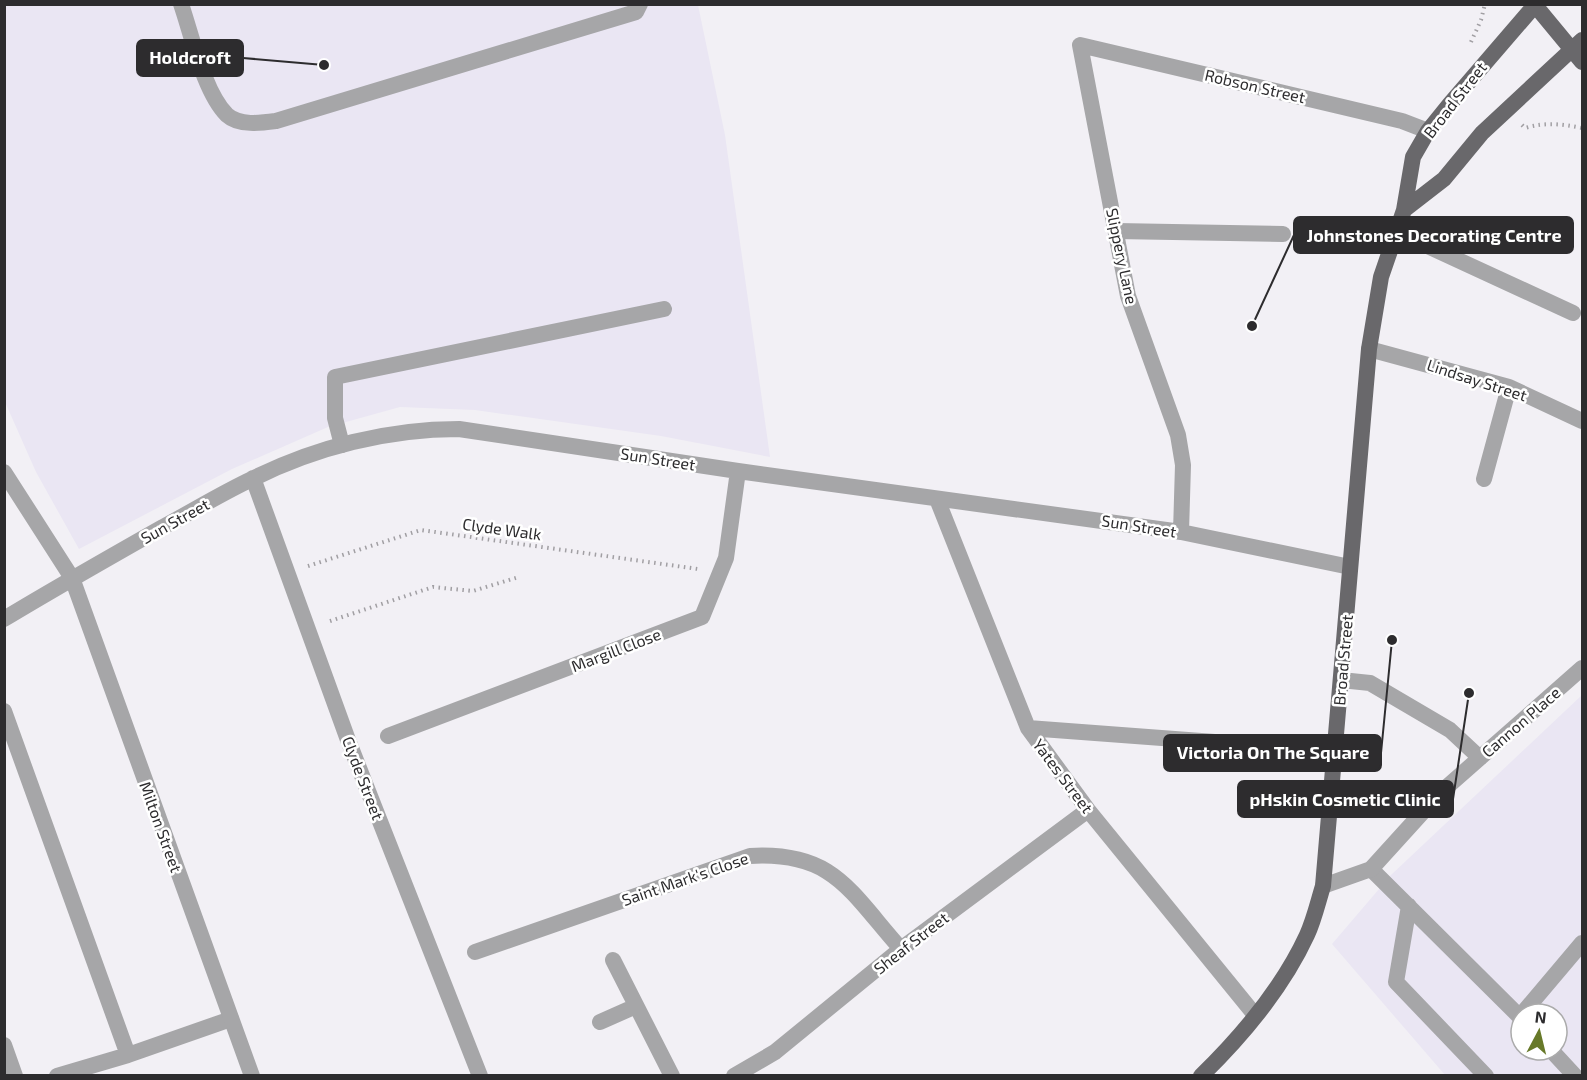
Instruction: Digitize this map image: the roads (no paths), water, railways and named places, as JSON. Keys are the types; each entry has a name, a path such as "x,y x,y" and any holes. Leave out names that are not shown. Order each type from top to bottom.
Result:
{"main road":[{"path":"1535,5 1579,51"},
{"name":"Broad Street","path":"1201,1076 1255,1015 1289,969 1308,933 1323,886 1369,349 1381,278 1404,210 1413,157 1428,131 1535,5"},
{"name":"Broad Street","path":"1404,210 1444,179 1482,133 1579,51"}],"street":[{"path":"181,4 211,92 228,116 253,124 276,121 636,12 640,4"},
{"name":"Robson Street","path":"1080,45 1402,121 1428,131"},
{"name":"Slippery Lane","path":"1080,45 1128,296 1178,435 1183,465 1181,532"},
{"path":"1116,231 1283,234"},
{"path":"1395,231 1573,313"},
{"path":"342,445 335,418 335,377 664,309"},
{"name":"Lindsay Street","path":"1369,349 1509,387 1582,421"},
{"path":"1484,479 1509,387"},
{"name":"Sun Street","path":"4,619 72,578 252,478 342,445 389,433 459,429 738,471 1181,532 1350,567"},
{"name":"Margill Close","path":"388,736 702,617 712,587 726,558 738,471"},
{"name":"Milton Street","path":"4,472 72,578 252,1076"},
{"name":"Clyde Street","path":"252,478 306,629 480,1076"},
{"name":"Yates Street","path":"937,499 1028,728 1088,810 1255,1015"},
{"name":"Cannon Place","path":"1323,886 1371,869 1440,793 1582,668"},
{"path":"1341,680 1370,683 1450,730 1480,758"},
{"path":"4,711 128,1055"},
{"path":"1028,728 1336,751"},
{"name":"Sheaf Street","path":"734,1076 775,1052 901,949 1088,810"},
{"name":"Saint Mark's Close","path":"475,952 750,855 780,854 809,861 834,874 901,949"},
{"path":"1371,869 1509,1004"},
{"path":"1409,906 1396,982 1486,1076"},
{"path":"1533,1002 1582,943"},
{"path":"613,960 672,1076"},
{"path":"600,1022 636,1006"},
{"path":"57,1076 128,1055 231,1019"},
{"path":"4,1045 15,1076"},
{"path":"1562,1062 1575,1076"}],"place":[{"name":"Holdcroft","path":"324,65"},
{"name":"Johnstones Decorating Centre","path":"1252,326"},
{"name":"Victoria On The Square","path":"1392,640"},
{"name":"pHskin Cosmetic Clinic","path":"1469,693"}]}
